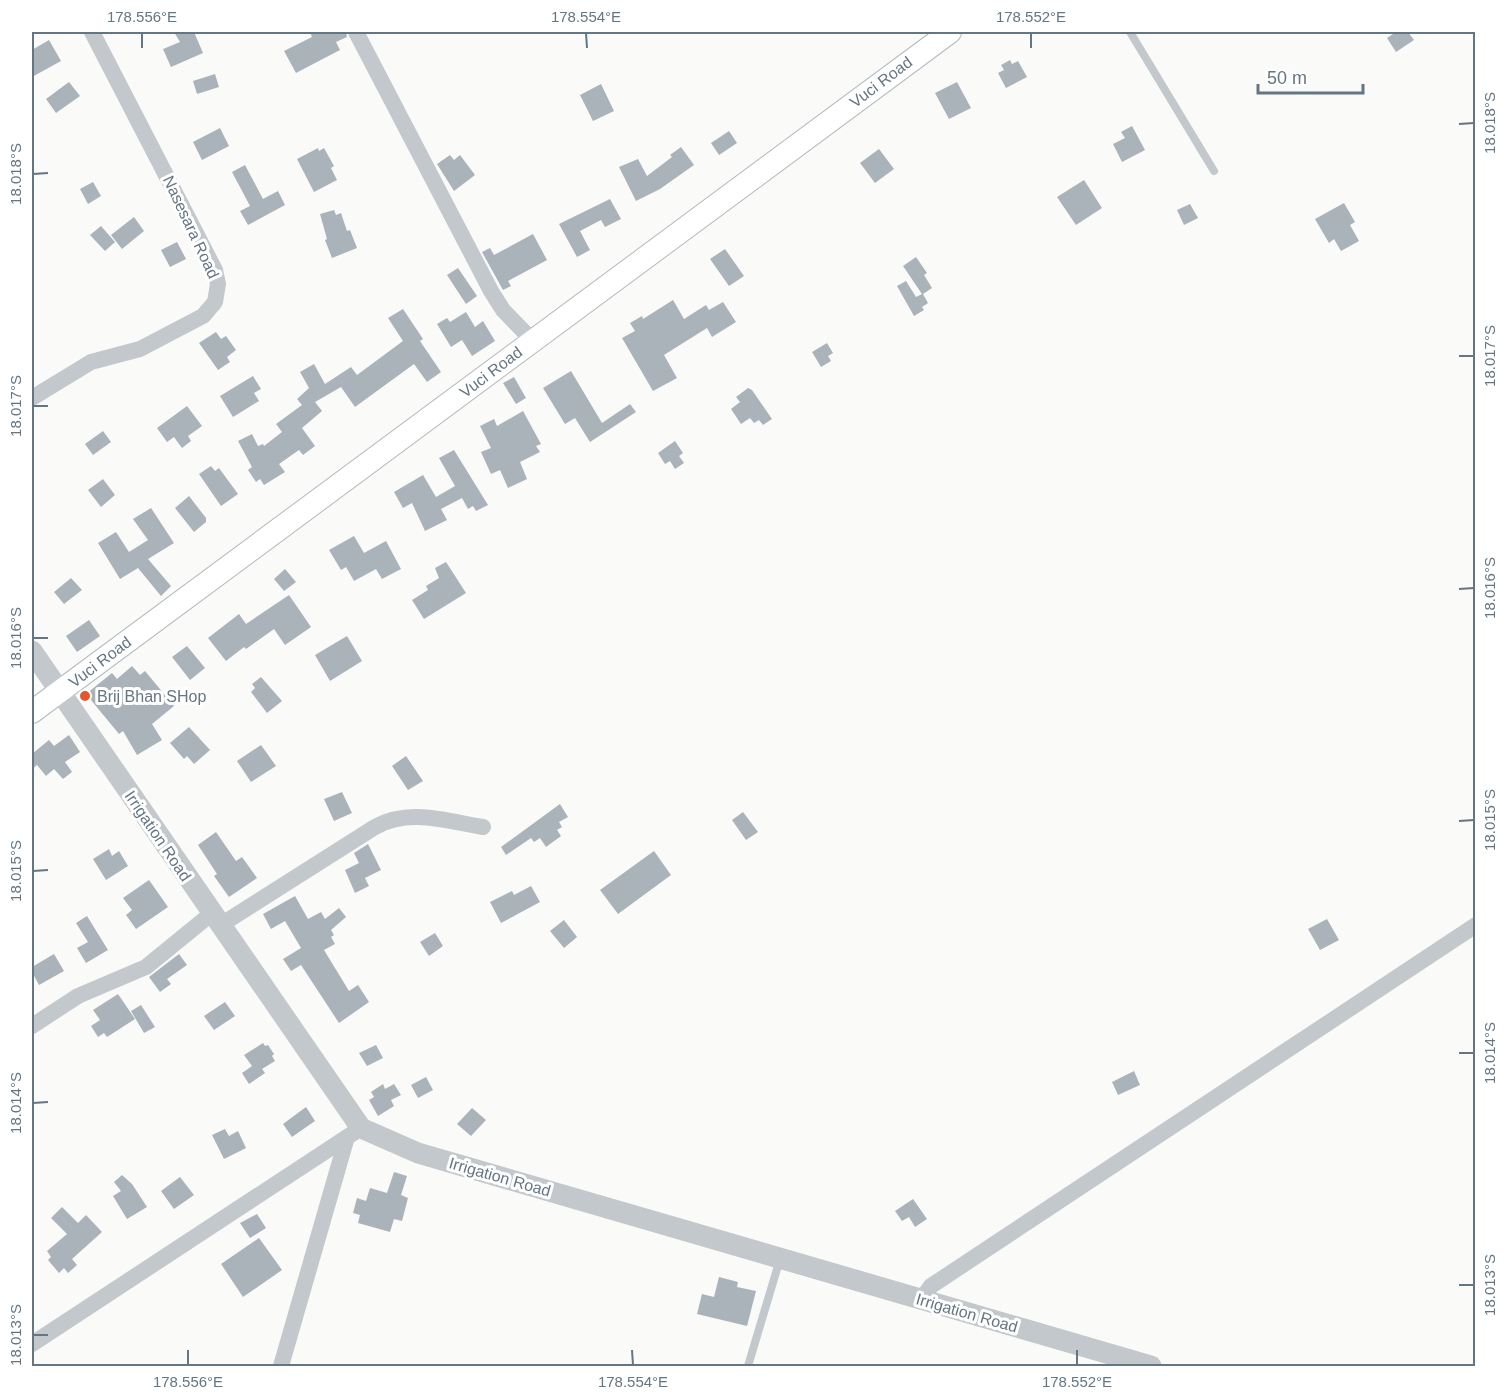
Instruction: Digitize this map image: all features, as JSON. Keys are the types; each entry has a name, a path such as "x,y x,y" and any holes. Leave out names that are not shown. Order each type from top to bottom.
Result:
{"main road":[{"name":"Vuci Road","path":"32,712 950,32"}],"street":[{"path":"357,32 491,291 503,310 533,340"},
{"name":"Nasesara Road","path":"32,398 92,362 140,349 203,316 215,302 218,284 215,270 95,33"},
{"name":"Irrigation Road","path":"32,651 215,920 354,1133 1151,1366"},
{"path":"32,1026 78,996 146,967 215,920 392,819 409,816 483,827"},
{"path":"921,1300 931,1286 1476,925"},
{"path":"32,1344 354,1133"},
{"path":"281,1366 354,1133"}],"lane":[{"path":"1130,32 1214,171"},
{"path":"748,1366 780,1258"}],"building":[{"path":"174,32 194,32 203,53 171,67 163,49 180,42"},
{"path":"310,32 346,32 347,37 336,42 340,50 296,73 284,51 312,37"},
{"path":"1396,32 1408,32 1414,40 1396,52 1387,38"},
{"path":"49,40 61,61 32,77 32,50"},
{"path":"1010,60 1012,64 1018,61 1027,77 1006,88 998,73 1004,70 1001,65"},
{"path":"215,74 219,87 197,94 193,81"},
{"path":"69,82 80,96 56,113 46,99"},
{"path":"957,82 971,108 949,119 935,93"},
{"path":"601,84 614,111 593,121 580,95"},
{"path":"1132,126 1145,150 1122,162 1113,144 1125,138 1121,132"},
{"path":"220,128 229,146 202,160 193,142"},
{"path":"729,131 737,143 719,155 711,143"},
{"path":"681,147 694,165 660,189 636,201 619,167 638,159 647,176"},
{"path":"318,148 319,151 324,148 334,166 331,168 337,180 314,192 297,159"},
{"path":"879,149 894,169 875,183 860,163"},
{"path":"450,155 454,160 460,155 475,175 454,191 437,164"},
{"path":"245,165 263,199 278,191 285,205 248,225 240,211 250,206 232,172"},
{"path":"1084,180 1102,208 1076,225 1057,197"},
{"path":"93,182 101,196 88,204 80,189"},
{"path":"610,199 621,219 605,227 601,220 580,231 590,250 577,257 559,224"},
{"path":"1344,203 1355,222 1350,225 1359,241 1341,251 1334,239 1329,243 1315,219"},
{"path":"1190,204 1198,218 1184,225 1177,210"},
{"path":"334,210 336,215 341,213 347,231 350,230 357,248 332,258 325,240 327,239 320,214"},
{"path":"134,217 144,231 122,249 111,235"},
{"path":"101,226 115,242 105,251 90,235"},
{"path":"533,234 547,260 508,281 511,286 503,290 482,252 490,248 494,255"},
{"path":"177,242 186,259 170,267 161,250"},
{"path":"725,249 744,276 729,286 710,259"},
{"path":"916,257 927,273 924,275 932,288 923,294 928,303 922,307 924,310 914,316 897,286 906,281 916,297 922,294 903,266"},
{"path":"458,268 477,296 466,304 447,275"},
{"path":"673,300 684,319 706,305 709,310 723,302 736,322 712,337 707,328 664,355 677,378 653,391 622,338 635,331 630,323 642,316 643,319"},
{"path":"403,309 423,339 420,341 441,372 427,382 414,364 355,407 341,387 315,402 322,411 302,428 315,446 303,455 299,450 279,464 285,472 264,485 260,479 256,482 248,470 252,467 238,441 252,434 258,446 263,444 264,446 282,432 276,424 302,405 297,399 309,388 300,372 314,364 325,384 351,367 357,375 403,341 388,318"},
{"path":"466,312 475,327 483,321 495,341 472,356 462,340 451,347 437,324 447,318 450,322"},
{"path":"216,332 221,339 226,336 236,350 227,357 230,362 218,370 199,343"},
{"path":"827,343 833,353 828,356 831,361 821,367 812,352"},
{"path":"571,371 602,423 630,404 636,412 590,442 575,418 565,424 543,388"},
{"path":"253,376 261,389 254,393 259,401 233,417 220,396"},
{"path":"514,377 526,398 516,404 503,383"},
{"path":"748,388 752,390 772,419 763,425 759,420 754,423 750,418 741,424 731,409 740,402 736,397"},
{"path":"187,406 202,426 188,436 191,441 182,448 174,437 167,442 157,428"},
{"path":"523,411 541,444 536,446 540,452 520,462 527,479 508,488 500,470 491,474 481,452 491,448 480,426 494,419 497,426"},
{"path":"103,431 111,442 93,455 85,444"},
{"path":"675,441 683,453 679,456 684,463 675,469 670,461 665,464 658,453"},
{"path":"454,450 488,505 476,511 473,506 468,509 462,498 441,509 447,520 425,531 412,503 403,508 394,492 423,475 436,497 455,486 439,458"},
{"path":"211,466 215,471 219,468 238,494 221,506 199,474"},
{"path":"103,479 115,495 101,507 88,490"},
{"path":"189,496 206,518 206,522 194,532 175,508"},
{"path":"151,508 174,543 148,559 171,586 161,596 138,568 120,579 98,543 116,532 129,552 148,540 133,519"},
{"path":"354,536 364,553 386,541 401,569 382,579 376,569 354,581 346,567 341,570 329,550"},
{"path":"446,562 466,593 424,619 412,600 428,590 426,586 439,578 435,568"},
{"path":"285,569 296,582 284,591 274,579"},
{"path":"71,578 82,590 64,604 54,592"},
{"path":"289,595 311,627 285,645 274,629 226,661 208,638 239,614 246,624"},
{"path":"89,620 100,636 77,652 66,636"},
{"path":"347,636 362,661 330,681 315,655"},
{"path":"187,646 205,668 190,680 172,657"},
{"path":"132,666 140,675 145,671 174,706 152,724 162,740 137,755 123,731 119,734 86,694 112,673 117,679"},
{"path":"261,677 282,701 267,713 251,692 255,688 252,684"},
{"path":"189,727 210,750 194,764 187,756 184,759 170,743"},
{"path":"69,735 80,752 65,762 72,772 63,779 54,769 46,776 37,765 32,769 32,754 49,740 54,746"},
{"path":"261,745 276,766 251,782 237,761"},
{"path":"406,756 423,781 408,790 392,766"},
{"path":"342,792 352,813 334,821 324,799"},
{"path":"560,804 568,817 559,822 562,827 557,830 561,836 546,847 540,838 534,842 531,838 506,855 501,847"},
{"path":"743,812 758,832 746,840 732,820"},
{"path":"216,832 236,861 242,857 257,878 229,897 214,876 217,874 198,845"},
{"path":"368,844 381,870 365,878 369,886 355,893 345,870 359,863 354,853"},
{"path":"109,849 112,856 119,851 128,866 106,880 93,859"},
{"path":"654,851 671,875 618,914 600,890"},
{"path":"149,880 168,907 136,929 126,915 132,910 123,898"},
{"path":"531,886 540,902 501,923 490,902 512,891 514,895"},
{"path":"295,896 308,919 321,912 325,919 339,908 346,917 331,930 334,935 331,937 335,944 324,950 349,991 358,985 369,1002 339,1023 301,965 291,971 283,959 301,948 285,921 271,929 263,914"},
{"path":"87,916 108,950 86,963 77,948 88,942 76,923"},
{"path":"1327,919 1339,940 1320,950 1308,929"},
{"path":"564,920 577,937 564,948 550,931"},
{"path":"435,933 443,946 429,956 420,942"},
{"path":"54,954 64,971 39,985 32,972 32,967"},
{"path":"179,954 187,965 167,979 171,984 160,992 149,977"},
{"path":"118,994 135,1019 107,1037 104,1033 98,1037 91,1026 100,1020 93,1010"},
{"path":"225,1002 235,1016 214,1030 204,1016"},
{"path":"141,1005 155,1027 144,1033 131,1011"},
{"path":"263,1043 265,1046 268,1045 274,1054 272,1056 275,1061 262,1069 265,1073 249,1084 242,1073 252,1066 244,1055"},
{"path":"376,1045 383,1058 367,1066 359,1053"},
{"path":"1134,1071 1140,1085 1118,1095 1112,1082"},
{"path":"426,1077 433,1090 418,1098 411,1085"},
{"path":"383,1084 385,1089 394,1084 401,1095 391,1100 394,1106 378,1116 369,1100 374,1097 371,1092"},
{"path":"306,1107 315,1121 292,1137 283,1124"},
{"path":"472,1108 486,1120 471,1136 457,1124"},
{"path":"225,1129 229,1136 238,1131 246,1148 224,1159 212,1135"},
{"path":"394,1172 407,1176 401,1195 408,1198 402,1221 394,1219 390,1232 358,1223 360,1215 353,1213 357,1198 366,1201 370,1188 387,1193"},
{"path":"122,1175 132,1184 147,1207 127,1219 113,1196 121,1191 114,1182"},
{"path":"180,1177 194,1195 174,1209 161,1191"},
{"path":"913,1199 927,1219 915,1227 909,1217 902,1221 895,1211"},
{"path":"62,1207 78,1223 86,1215 102,1232 72,1259 77,1265 68,1273 64,1268 59,1273 48,1260 51,1257 47,1251 67,1234 51,1218"},
{"path":"257,1214 266,1228 250,1238 240,1223"},
{"path":"259,1238 282,1270 243,1297 221,1264"},
{"path":"719,1277 738,1282 737,1287 756,1291 747,1326 697,1314 702,1294 714,1297"}],"place":[{"name":"Brij Bhan SHop","path":"85,696"}]}
